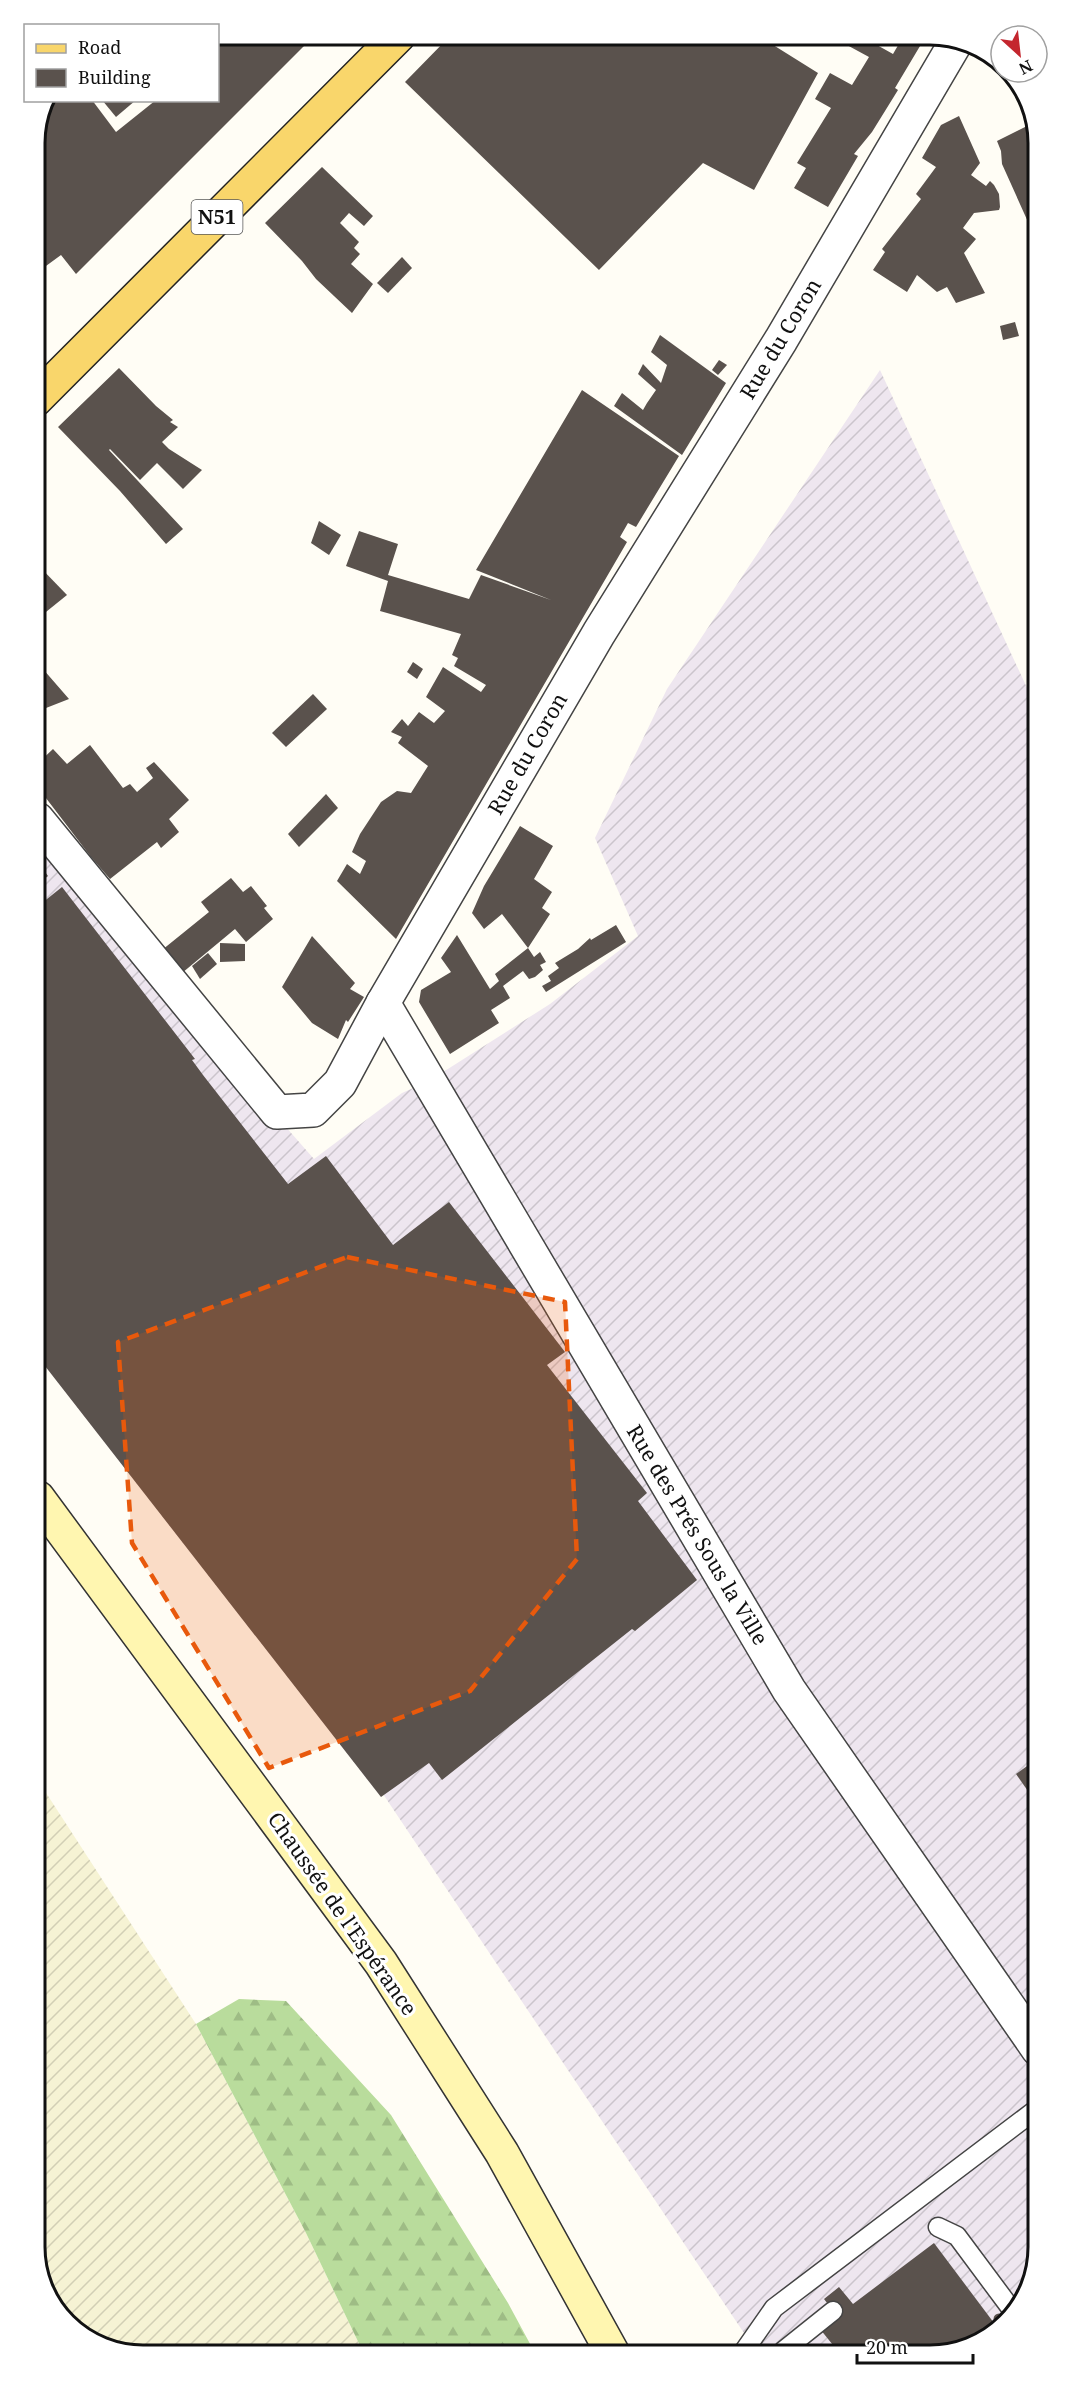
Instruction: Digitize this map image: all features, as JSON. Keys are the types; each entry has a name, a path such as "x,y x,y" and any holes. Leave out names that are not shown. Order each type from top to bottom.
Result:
{"main road":[{"name":"N51","path":"45,390 389,45"},
{"name":"Chaussée de l'Espérance","path":"45,1507 381,1963 502,2153 608,2345"}],"street":[{"name":"Rue du Coron","path":"45,830 277,1112 313,1110 340,1083 383,1004 599,633 781,340 953,48"},
{"name":"Rue des Prés Sous la Ville","path":"383,1004 789,1690 1028,2035"}],"lane":[{"path":"748,2345 774,2308 1028,2116"},
{"path":"938,2227 957,2236 1009,2306"},
{"path":"791,2345 833,2312"}],"highlighted area":[{"path":"347,1257 565,1302 577,1559 470,1691 269,1768 132,1543 118,1342"}],"shaded area":[{"path":"880,370 1028,690 1028,2247 1023,2278 1008,2307 973,2335 949,2343 930,2345 752,2345 381,1791 381,1797 45,1366 45,853 314,1159 402,1093 429,1081 550,1004 638,936 595,838 667,689"},
{"path":"45,1791 196,2024 306,2233 360,2345 137,2345 118,2342 83,2325 55,2290 50,2278 45,2247"}],"green space":[{"path":"239,1999 286,2001 391,2115 508,2303 531,2345 360,2345 306,2233 196,2024"}],"building":[{"path":"219,45 305,45 76,274 61,255 45,267 45,137 48,118 54,102 94,102 116,132 154,102 219,102"},
{"path":"441,45 773,45 818,73 754,190 703,163 599,270 405,82"},
{"path":"847,45 877,45 893,54 898,45 921,45 895,88 898,90 872,132 854,154 858,156 828,207 794,188 806,168 797,163 831,108 815,99 830,73 852,85 869,57"},
{"path":"104,102 134,102 116,117"},
{"path":"959,116 980,163 971,175 986,186 990,181 994,185 999,194 1000,207 999,210 974,213 963,228 976,239 964,253 985,293 956,303 947,287 937,292 917,275 907,292 873,270 885,252 882,249 921,199 916,194 936,167 922,158 941,125"},
{"path":"1026,126 1028,222 1002,164 997,141"},
{"path":"322,167 373,216 364,226 349,213 340,223 359,242 354,248 360,254 351,264 373,284 352,313 316,279 265,223"},
{"path":"402,257 412,268 388,293 377,283"},
{"path":"1015,322 1019,336 1003,340 1000,326"},
{"path":"660,335 726,383 682,455 614,406 622,393 643,410 656,390 638,374 643,364 661,383 667,365 651,352"},
{"path":"719,360 727,365 718,375 712,370"},
{"path":"119,368 173,420 170,422 178,427 162,442 202,470 183,489 157,463 140,480 109,450 183,529 166,544 120,491 58,427"},
{"path":"582,390 679,456 636,527 628,523 620,537 627,542 396,939 337,881 347,864 360,874 366,861 352,852 360,834 381,802 397,791 411,793 428,766 398,743 402,737 391,732 402,719 408,726 419,712 434,723 445,711 426,697 443,667 481,692 486,685 454,666 458,658 452,655 461,634 380,611 388,581 346,566 359,531 398,544 388,575 469,599 481,575 551,600 476,570"},
{"path":"319,521 341,535 329,555 311,543"},
{"path":"45,572 67,595 45,613"},
{"path":"413,662 423,669 417,679 407,672"},
{"path":"45,671 69,699 45,709"},
{"path":"313,694 327,709 286,747 272,733"},
{"path":"90,745 123,788 130,784 137,792 153,778 146,768 154,762 189,800 169,819 179,832 161,848 157,842 110,879 45,797 45,757 53,749 67,764"},
{"path":"326,794 338,808 299,847 288,834"},
{"path":"520,826 553,846 534,879 552,892 542,908 550,914 528,948 502,914 484,929 472,913 484,886"},
{"path":"231,878 243,892 251,886 267,906 264,908 273,919 246,942 235,929 182,973 162,950 209,912 201,902"},
{"path":"62,887 288,1184 326,1156 393,1245 449,1202 565,1352 547,1365 647,1493 638,1501 697,1580 635,1631 632,1629 442,1780 429,1763 381,1797 45,1366 45,901"},
{"path":"616,925 626,942 546,992 542,986 551,981 548,976 559,968 555,963 578,949 590,938 591,940"},
{"path":"457,935 490,989 499,981 495,974 528,948 534,957 540,952 546,962 540,965 543,970 535,977 529,979 523,971 503,986 510,998 491,1010 499,1023 450,1054 419,1002 421,990 451,972 441,958"},
{"path":"312,936 355,983 350,989 364,997 348,1022 346,1020 338,1039 312,1023 282,987"},
{"path":"220,943 245,944 245,961 220,962"},
{"path":"208,953 217,964 200,979 192,966"},
{"path":"1028,1765 1028,1791 1016,1774"},
{"path":"934,2243 993,2321 973,2335 949,2343 833,2345 820,2329 837,2316 824,2299 839,2287 853,2304"}]}
